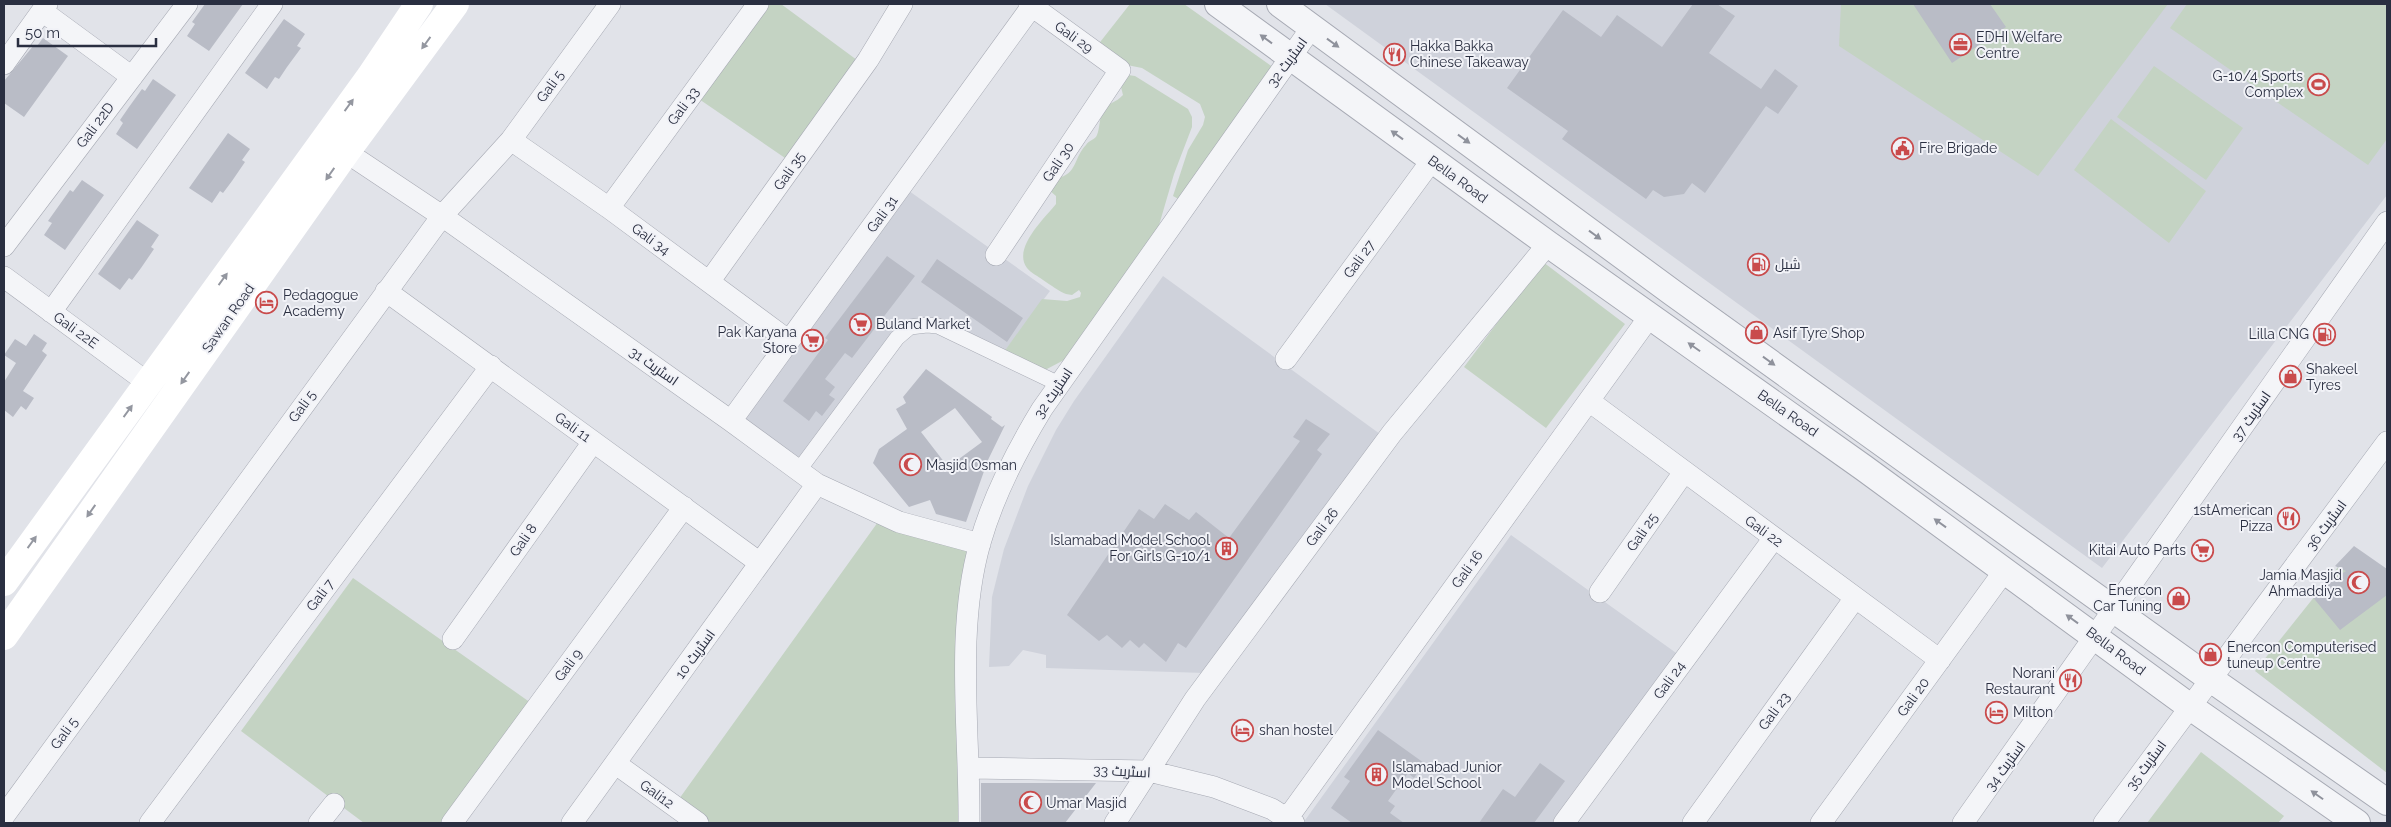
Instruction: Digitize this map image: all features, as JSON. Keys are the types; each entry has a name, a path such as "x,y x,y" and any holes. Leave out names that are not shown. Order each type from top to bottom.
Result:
{"main road":[{"name":"Sawan Road","path":"4,582 370,77 419,4"},
{"name":"Sawan Road","path":"4,636 346,152 455,4"}],"street":[{"name":"Gali 22D","path":"4,246 187,4"},
{"path":"52,312 272,4"},
{"name":"Gali 5","path":"4,816 442,216 511,140 610,4"},
{"name":"Gali 33","path":"609,208 758,4"},
{"name":"Gali 35","path":"709,282 868,60 902,4"},
{"name":"Bella Road","path":"1218,4 1548,244 2005,570 2189,706 2357,823"},
{"path":"1280,4 1744,344 2212,680 2387,802"},
{"name":"Gali 29","path":"1031,5 1120,70"},
{"name":"Gali 31","path":"732,420 1031,5"},
{"path":"4,64 45,7 132,76"},
{"name":"اسٹریٹ 32","path":"969,823 970,768 967,647 972,582 980,544 1020,448 1059,384 1312,27"},
{"name":"Gali 30","path":"996,255 1120,70"},
{"name":"Gali 34","path":"511,140 609,208 789,341"},
{"name":"اسٹریٹ 31","path":"346,152 442,216 732,420 818,484 899,522 980,544"},
{"name":"Gali 27","path":"1286,359 1432,160"},
{"path":"1522,225 1542,197"},
{"name":"اسٹریٹ 37","path":"2114,609 2387,222"},
{"name":"Gali 26","path":"1115,823 1195,699 1392,434 1548,244"},
{"name":"Gali 22E","path":"5,282 52,312 148,383"},
{"name":"Gali 11","path":"386,292 760,563"},
{"name":"Gali 16","path":"1288,822 1650,316"},
{"path":"799,470 896,338 910,327 927,324 953,331 1059,384"},
{"path":"1725,369 1744,344"},
{"name":"Gali 7","path":"150,823 490,366"},
{"name":"Gali 22","path":"1588,401 1940,660"},
{"name":"Gali 8","path":"453,639 593,442"},
{"name":"اسٹریٹ 36","path":"2189,706 2212,680 2387,442"},
{"name":"Gali 25","path":"1600,592 1684,472"},
{"name":"اسٹریٹ 10","path":"572,823 818,484"},
{"name":"Gali 9","path":"452,823 684,507"},
{"name":"Gali 24","path":"1564,823 1774,538"},
{"name":"Gali 20","path":"1821,823 2005,570"},
{"name":"Gali 23","path":"1693,823 1855,598"},
{"name":"اسٹریٹ 34","path":"1964,823 2097,637 2114,609"},
{"name":"اسٹریٹ 35","path":"2104,823 2189,706"},
{"name":"Gali12","path":"616,764 698,823"},
{"name":"اسٹریٹ 33","path":"970,768 1149,771 1214,787 1272,809 1288,822"},
{"path":"319,823 334,804"}],"shaded area":[{"path":"1325,4 2387,4 2387,195 2102,568"},
{"name":"Buland Market","path":"902,186 1050,291 1001,356 917,325 799,470 732,421"},
{"path":"1163,276 1380,434 1205,673 1046,668 1046,655 1023,650 1009,666 989,667 992,597 1004,549 1028,486 1056,430 1074,401"},
{"path":"1511,535 1679,655 1559,823 1303,823"}],"green space":[{"path":"765,4 781,4 861,63 788,160 696,97"},
{"path":"1130,4 1184,4 1277,70 1182,201 1173,196 1188,150 1203,125 1205,117 1200,104 1142,68 1122,64 1097,46"},
{"path":"1841,4 2168,4 2038,176 1839,46"},
{"name":"G-10/4 Sports Complex","path":"2187,4 2387,4 2387,139 2368,165 2170,28"},
{"path":"2154,66 2243,128 2206,180 2117,117"},
{"path":"1128,75 1135,76 1188,109 1192,117 1192,127 1174,174 1157,232 1064,360 1045,370 1001,356 1042,299 1067,301 1080,297 1081,293 1079,290 1072,295 1066,294 1030,271 1023,260 1024,252 1038,225 1056,204 1056,196 1049,190 1057,178 1072,169 1087,143 1096,137 1102,114 1107,106 1123,95 1121,87"},
{"path":"2111,119 2206,191 2169,243 2074,170"},
{"path":"1543,262 1625,324 1546,428 1464,367"},
{"path":"883,515 980,544 969,823 698,823 674,806"},
{"path":"2354,547 2387,573 2387,773 2255,671"},
{"path":"353,578 531,703 444,823 364,823 241,731"},
{"path":"2201,752 2284,816 2278,823 2147,823"}],"building":[{"path":"205,4 243,4 209,51 187,36 195,24 192,22"},
{"path":"1693,4 1717,4 1735,16 1709,53 1761,89 1775,69 1798,86 1778,114 1766,106 1705,193 1692,183 1684,194 1664,197 1653,190 1646,199 1562,139 1568,131 1507,88 1563,10 1601,37 1617,15 1662,47"},
{"name":"EDHI Welfare Centre","path":"1913,4 1990,4 2006,27 1952,63"},
{"path":"284,19 305,34 297,46 301,48 279,79 275,77 267,89 245,73"},
{"path":"43,38 68,56 24,117 4,103 4,81 34,45 37,46"},
{"path":"153,79 176,95 137,149 116,134 123,123 120,120 142,89 145,91"},
{"path":"228,133 250,149 242,160 245,162 232,181 223,193 220,191 212,203 189,188"},
{"path":"82,180 104,195 65,250 44,235 52,223 48,221 70,190 73,192"},
{"path":"137,220 159,235 151,247 154,249 141,268 132,280 129,278 120,290 98,274"},
{"path":"887,256 915,276 852,358 845,353 825,379 835,387 829,395 835,399 822,416 816,411 809,421 783,401 828,340 825,338"},
{"path":"937,259 1023,318 1007,342 921,282"},
{"path":"34,334 47,343 42,351 47,355 23,391 34,398 26,410 21,406 13,417 4,410 4,382 16,363 4,355 15,339 26,346"},
{"path":"926,369 992,417 991,419 1002,427 1005,425 988,460 966,522 936,514 930,500 909,507 873,463 879,449 907,429 896,409 906,403 903,397","holes":["955,408 982,442 948,467 921,432"]},
{"name":"Islamabad Model School For Girls G-10/1","path":"1306,419 1330,434 1317,450 1322,454 1186,648 1178,643 1166,662 1144,643 1139,648 1130,640 1122,648 1107,635 1099,641 1067,615 1139,509 1154,519 1165,504 1189,520 1196,512 1229,538 1300,441 1293,437"},
{"name":"Jamia Masjid Ahmaddiya","path":"2354,546 2387,569 2387,595 2340,630 2311,595 2346,571 2335,566"},
{"name":"Islamabad Junior Model School","path":"1378,730 1424,763 1414,778 1408,773 1388,801 1395,806 1390,813 1404,823 1352,823 1331,808 1350,781 1344,777"},
{"name":"Islamabad Junior Model School","path":"1540,763 1565,781 1534,823 1479,823 1503,789 1515,797"},
{"name":"Umar Masjid","path":"981,783 1096,783 1065,823 981,823"}],"place":[{"name":"EDHI Welfare Centre","path":"1960,45"},
{"name":"Hakka Bakka Chinese Takeaway","path":"1394,54"},
{"name":"G-10/4 Sports Complex","path":"2319,84"},
{"name":"Fire Brigade","path":"1903,148"},
{"name":"شیل","path":"1759,264"},
{"name":"Pedagogue Academy","path":"267,303"},
{"name":"Buland Market","path":"860,324"},
{"name":"Asif Tyre Shop","path":"1757,333"},
{"name":"Lilla CNG","path":"2325,334"},
{"name":"Pak Karyana Store","path":"813,340"},
{"name":"Shakeel Tyres","path":"2290,377"},
{"name":"Masjid Osman","path":"910,465"},
{"name":"1stAmerican Pizza","path":"2289,518"},
{"name":"Islamabad Model School For Girls G-10/1","path":"1226,548"},
{"name":"Kitai Auto Parts","path":"2202,550"},
{"name":"Jamia Masjid Ahmaddiya","path":"2358,583"},
{"name":"Enercon Car Tuning","path":"2178,598"},
{"name":"Enercon Computerised tuneup Centre","path":"2211,655"},
{"name":"Norani Restaurant","path":"2071,681"},
{"name":"Milton","path":"1997,712"},
{"name":"shan hostel","path":"1243,730"},
{"name":"Islamabad Junior Model School","path":"1376,775"},
{"name":"Umar Masjid","path":"1030,803"}]}
